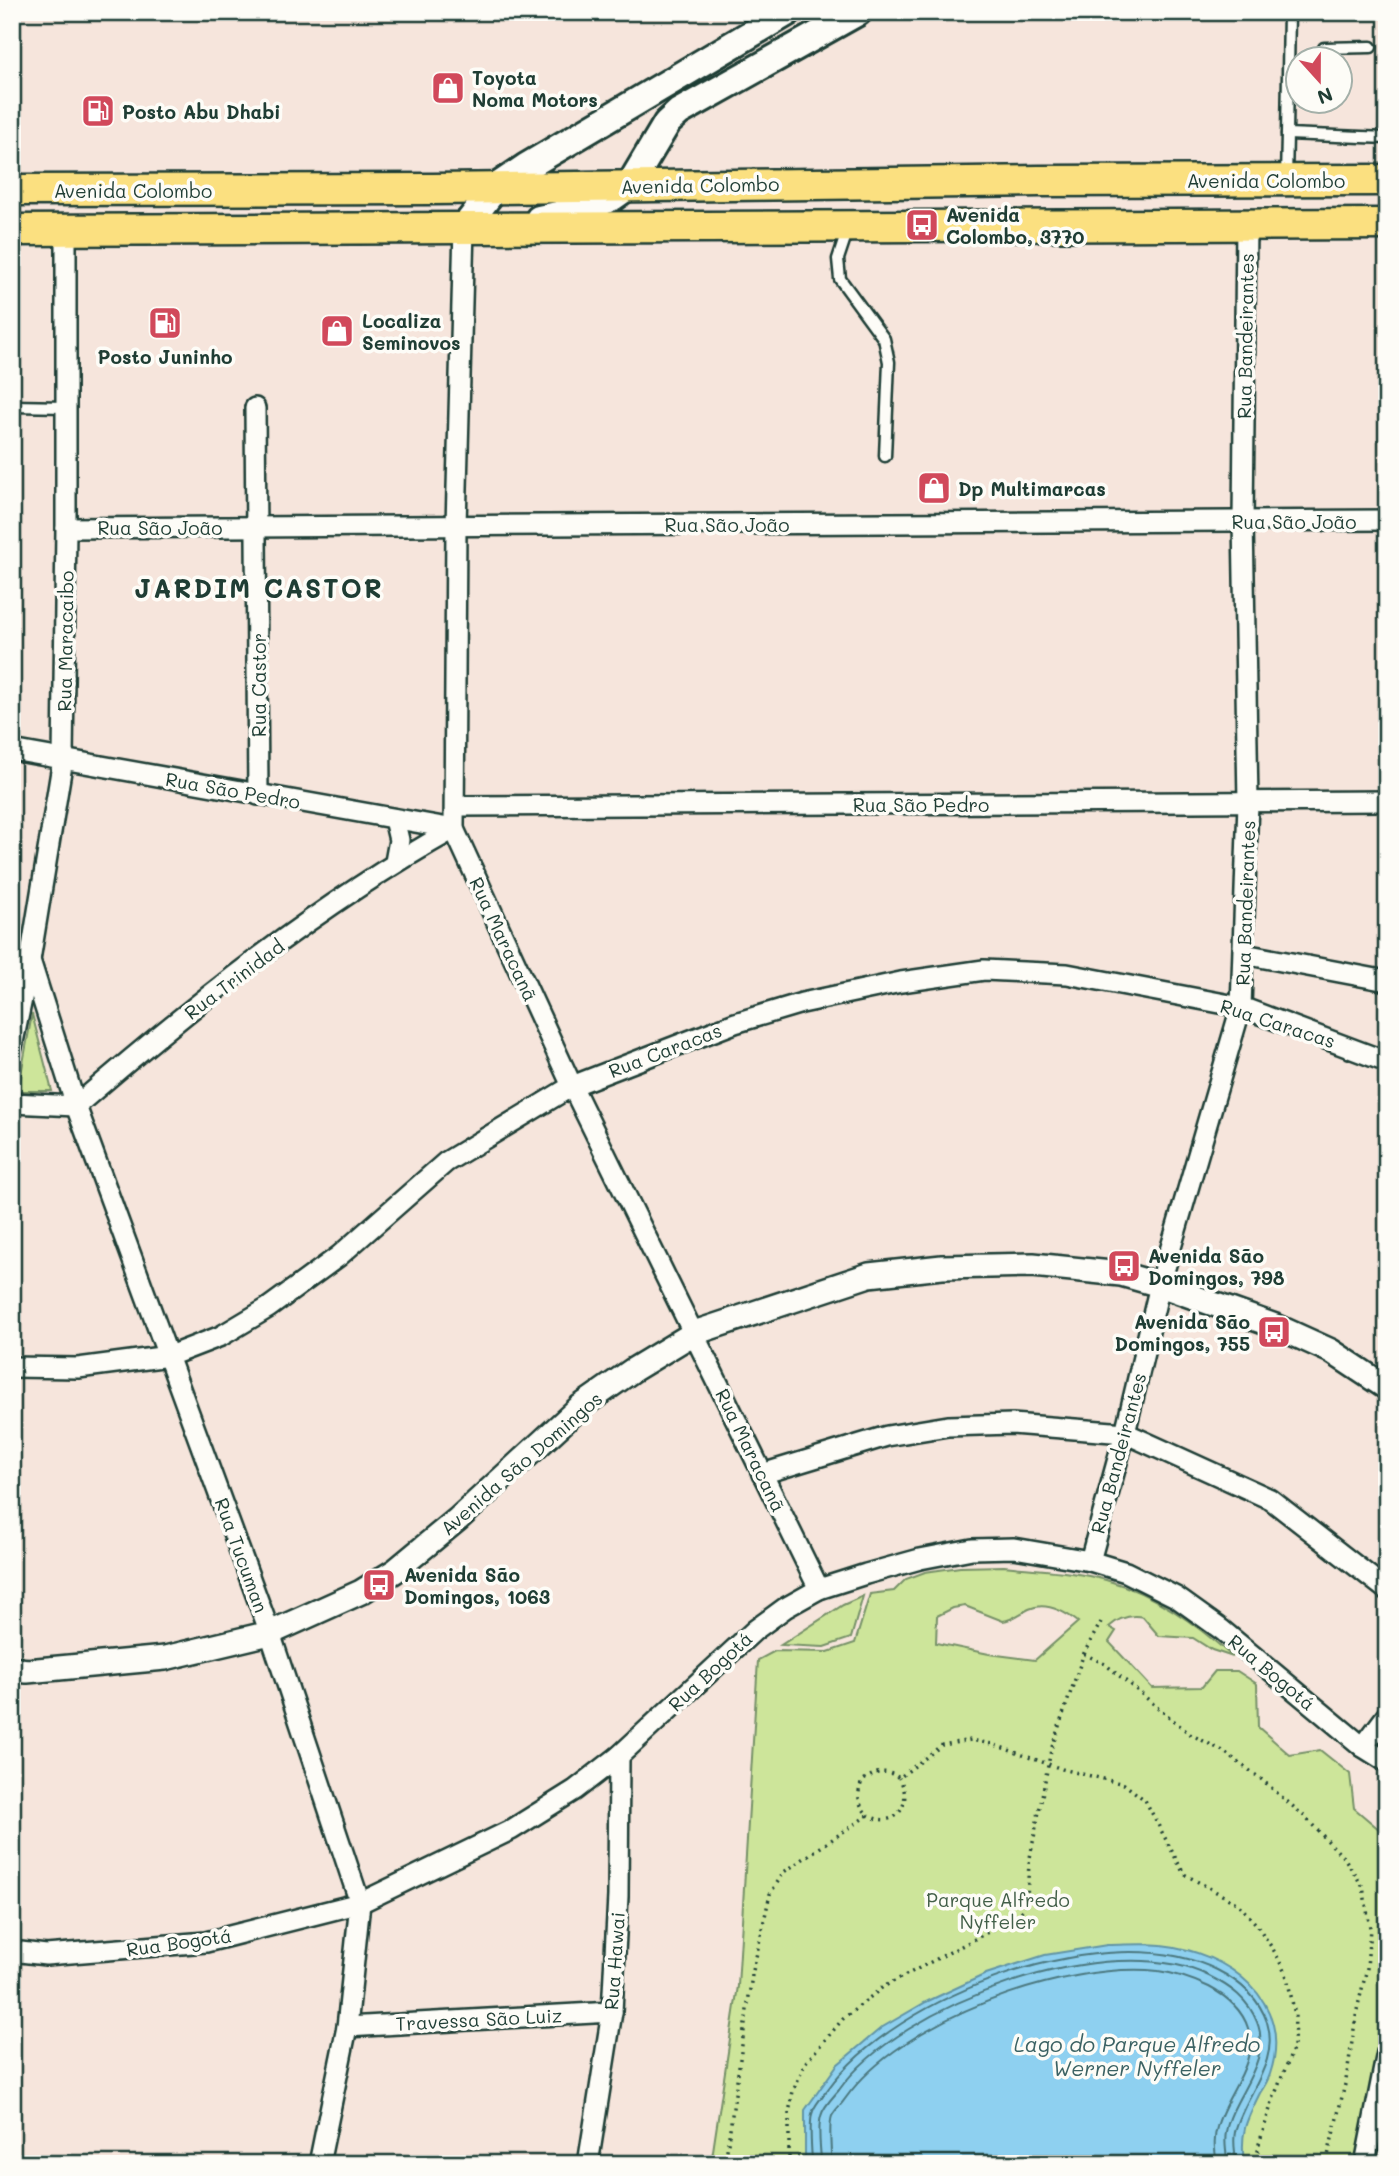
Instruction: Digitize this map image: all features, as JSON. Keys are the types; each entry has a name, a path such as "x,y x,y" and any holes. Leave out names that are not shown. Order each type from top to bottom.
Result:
{"main road":[{"path":"464,228 495,188 526,167 788,12"},
{"path":"464,228 554,217 582,210 613,197 630,185 667,123 679,112 858,12"},
{"name":"Avenida Colombo","path":"12,190 1387,180"},
{"path":"849,224 871,203 912,183"},
{"name":"Avenida Colombo","path":"16,231 849,224 1387,224"}],"street":[{"name":"Rua Bandeirantes","path":"1090,1561 1125,1433 1160,1284 1241,1007 1248,802 1243,521 1246,224"},
{"name":"Rua Maracanã","path":"464,228 456,525 454,828 572,1086 819,1589"},
{"name":"Rua Maracaibo","path":"12,1047 30,960 63,759 66,528 65,229"},
{"name":"Rua Castor","path":"255,408 258,795"},
{"name":"Rua São João","path":"66,528 1387,520"},
{"name":"Rua São Pedro","path":"12,750 454,828"},
{"name":"Rua São Pedro","path":"456,806 1387,801"},
{"path":"394,819 399,840 395,862"},
{"name":"Rua Trinidad","path":"76,1106 231,978 395,862 454,828"},
{"path":"1244,954 1387,981"},
{"name":"Rua Tucuman","path":"30,960 76,1106 270,1633 360,1903 347,2026 319,2164"},
{"name":"Rua Caracas","path":"12,1367 78,1368 169,1356 221,1336 268,1308 339,1256 446,1162 572,1086 735,1023 802,1003 901,982 984,971 1067,974 1241,1007 1387,1062"},
{"path":"12,1103 76,1106"},
{"name":"Avenida São Domingos","path":"12,1670 27,1671 165,1658 270,1633 361,1592 395,1571 458,1519 580,1407 633,1370 694,1333 869,1275 942,1266 1033,1265 1121,1275 1160,1284 1278,1327 1331,1351 1387,1388"},
{"path":"762,1474 887,1436 948,1426 1012,1424 1125,1433 1270,1499 1387,1590"},
{"name":"Rua Bogotá","path":"12,1951 46,1955 206,1942 360,1903 511,1830 575,1790 619,1756 755,1630 785,1608 819,1589 920,1559 972,1549 1014,1548 1090,1561 1125,1572 1176,1597 1222,1630 1363,1746 1387,1762"},
{"path":"1363,1746 1387,1715"},
{"name":"Rua Hawai","path":"588,2164 612,2012 618,1896 619,1756"},
{"name":"Travessa São Luiz","path":"347,2026 612,2012"},
{"path":"1365,2164 1387,2052"}],"lane":[{"path":"1286,181 1289,12"},
{"path":"1354,47 1371,47"},
{"path":"1287,134 1387,138"},
{"path":"849,224 838,259 840,279 884,339 889,362 885,456"},
{"path":"12,406 66,407"}],"path":[{"path":"789,2164 789,2113 793,2091 806,2062 843,2019 883,1987 1015,1918 1023,1909 1048,1765 1084,1653 1101,1622"},
{"path":"1084,1653 1105,1664 1190,1734 1223,1751 1270,1787 1304,1816 1345,1859 1363,1887 1370,1928 1367,1968 1346,2080 1326,2164"},
{"path":"899,1777 942,1745 971,1740 992,1744 1048,1765 1124,1784 1145,1800 1184,1874 1238,1904 1257,1925 1276,1954 1287,1978 1295,2015 1294,2047 1273,2099 1259,2144 1256,2164"},
{"path":"880,1771 899,1777 906,1793 905,1805 901,1811 884,1820 867,1815 859,1802 862,1781 880,1771"},
{"path":"725,2164 751,1983 770,1894 784,1872 867,1815"}],"green space":[{"path":"32,1014 52,1091 18,1091"},
{"name":"Parque Alfredo Nyffeler","path":"1004,1566 1081,1575 1124,1586 1158,1602 1189,1621 1233,1657 1212,1650 1193,1638 1159,1636 1143,1617 1129,1616 1121,1619 1109,1627 1116,1631 1109,1642 1152,1688 1202,1687 1215,1671 1237,1671 1257,1684 1258,1727 1290,1755 1320,1750 1350,1774 1354,1808 1387,1836 1387,2008 1356,2164 711,2164 738,1986 758,1660 775,1651 828,1652 855,1643 870,1594 894,1591 906,1579 925,1572 960,1567","holes":["965,1606 1003,1621 1042,1606 1062,1611 1078,1622 1035,1660 936,1643 937,1616 953,1608"]},
{"path":"863,1596 851,1638 824,1647 781,1645 843,1605"}],"water":[{"name":"Lago do Parque Alfredo Werner Nyffeler","path":"1107,1945 1161,1945 1209,1958 1231,1969 1250,1984 1264,2003 1273,2024 1275,2047 1269,2077 1245,2127 1244,2164 805,2164 805,2110 837,2065 881,2028 926,2002 986,1974 1045,1955"}],"place":[{"name":"Toyota Noma Motors","path":"448,88"},
{"name":"Posto Abu Dhabi","path":"98,111"},
{"name":"Avenida Colombo, 3770","path":"922,225"},
{"name":"Posto Juninho","path":"165,323"},
{"name":"Localiza Seminovos","path":"337,331"},
{"name":"Dp Multimarcas","path":"934,488"},
{"name":"Avenida São Domingos, 798","path":"1124,1266"},
{"name":"Avenida São Domingos, 755","path":"1274,1332"},
{"name":"Avenida São Domingos, 1063","path":"379,1585"}],"district":[{"name":"JARDIM CASTOR","path":"259,588"}]}
